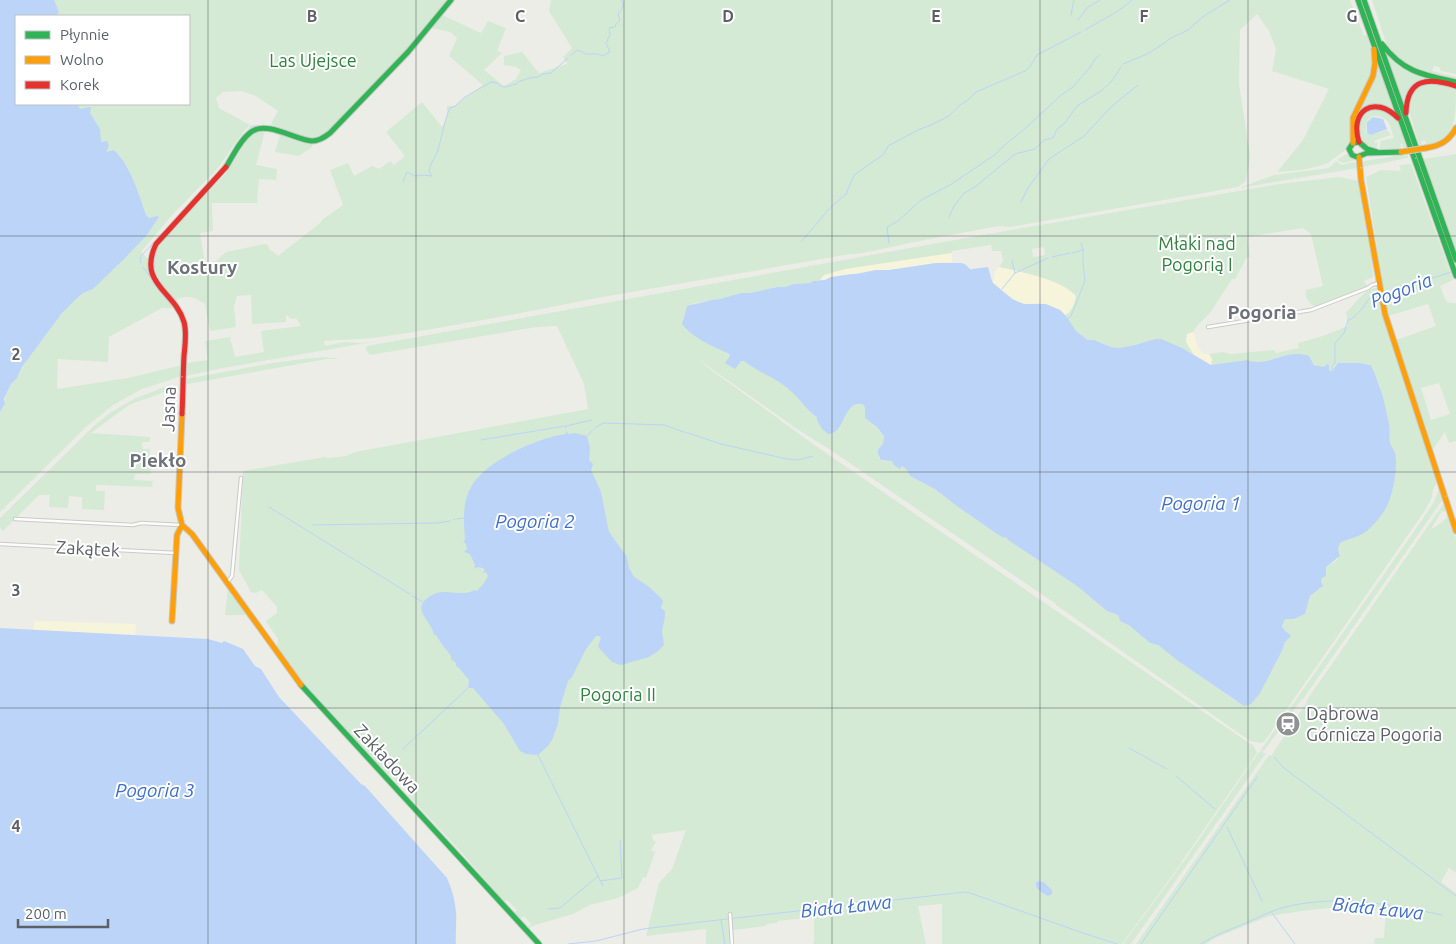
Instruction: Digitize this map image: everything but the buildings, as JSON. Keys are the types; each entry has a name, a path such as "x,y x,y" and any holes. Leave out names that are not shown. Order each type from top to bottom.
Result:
{"main road":[{"name":"Jasna","path":"172,621 177,534 182,524 178,508 185,332 182,316 151,270 150,259 152,251 156,244 223,172 247,135 255,129 266,128 308,141 321,140 402,59 451,0"},
{"path":"1358,0 1456,260"},
{"path":"1364,0 1379,40 1456,276"},
{"path":"1379,40 1393,59 1403,66 1417,72 1456,82"},
{"path":"1373,43 1373,73 1354,116 1352,124 1353,143 1350,152 1354,156 1377,152 1402,152 1437,146 1446,142 1456,128"},
{"path":"1405,123 1407,99 1410,90 1416,85 1429,80 1456,86"},
{"path":"1377,152 1364,146 1356,133 1357,123 1361,114 1368,108 1377,106 1386,108 1405,123"},
{"path":"1353,143 1360,142"},
{"path":"1364,146 1365,150 1361,155 1360,177 1381,294 1390,330 1456,531"},
{"name":"Zakładowa","path":"182,524 192,534 304,690 539,944"}],"street":[{"path":"1208,327 1311,310 1379,283"},
{"path":"227,583 232,576 242,478"},
{"path":"15,519 133,525 141,523 182,524"},
{"name":"Zakątek","path":"0,544 176,553"},
{"path":"730,915 732,944"}],"green space":[{"name":"Las Ujejsce","path":"19,0 448,0 413,45 326,135 315,139 305,138 286,132 271,124 278,111 254,95 241,91 223,92 216,98 219,108 250,125 217,169 173,214 141,252 147,258 153,279 175,308 162,308 109,337 108,362 58,359 57,389 128,378 178,366 182,366 182,376 142,389 113,405 87,426 0,512 0,412 4,407 6,394 11,384 62,313 83,293 93,289 136,246 98,154 71,105 190,105 190,15 16,15"},
{"path":"551,0 1350,0 1364,36 1367,35 1373,57 1373,68 1352,116 1351,141 1348,148 1323,165 1302,170 1277,172 1303,140 1329,89 1272,71 1276,49 1269,31 1257,14 1240,30 1239,84 1250,156 1246,181 1238,187 1010,227 999,226 863,253 628,292 435,329 373,338 324,341 325,346 344,342 361,343 377,341 186,376 187,363 208,360 205,341 230,337 235,357 264,352 261,331 301,326 296,318 292,319 286,315 286,322 252,324 251,295 237,296 234,307 236,327 210,331 205,304 194,298 187,297 175,301 157,276 153,262 157,247 225,174 251,134 265,131 256,165 277,169 276,180 259,179 257,203 212,203 213,231 200,233 205,263 216,261 226,252 264,244 268,245 269,249 278,256 343,205 330,170 348,163 354,176 372,166 379,169 390,161 394,165 405,156 386,132 422,102 442,127 447,117 447,106 455,106 483,85 449,56 457,38 450,32 432,28 442,15 481,33 488,21 506,28 497,51 502,53 484,70 504,86 516,79 521,70 504,65 504,56 522,52 539,73 567,64 563,57 572,48 549,11"},
{"path":"1372,0 1456,0 1456,74 1441,71 1439,67 1434,66 1432,71 1456,77 1456,80 1411,68 1402,64 1389,52"},
{"path":"1386,53 1403,67 1435,79 1417,82 1404,104"},
{"path":"1377,60 1394,110 1380,104 1371,105 1363,112 1355,124 1354,119 1370,87"},
{"path":"1427,83 1437,83 1456,88 1456,108 1449,133 1436,143 1426,146 1425,140 1421,142 1423,146 1420,147 1408,103 1413,92"},
{"path":"1381,108 1396,119 1407,149 1404,149 1402,144 1399,145 1402,147 1400,147 1401,150 1379,150 1381,141 1394,138 1388,122 1379,116 1373,116 1367,121 1366,133 1371,135 1387,130 1391,135 1374,141 1375,143 1378,142 1376,150 1369,148 1360,138 1358,126 1363,114 1372,109"},
{"path":"280,135 312,145 312,147 299,156 275,152"},
{"path":"1346,154 1356,160 1343,163 1337,160"},
{"path":"1456,154 1456,252 1423,159"},
{"path":"1408,155 1408,158 1362,167 1364,161"},
{"path":"1336,161 1342,165 1354,162 1357,168 1239,188 1274,175 1329,168"},
{"path":"1411,164 1453,280 1440,286 1446,301 1456,303 1456,441 1449,443 1445,432 1433,449 1396,340 1436,326 1428,304 1388,316 1381,283 1382,274 1366,177 1381,170 1401,171 1399,165","holes":["1439,383 1450,414 1431,420 1421,388"]},
{"path":"1339,177 1359,181 1372,259 1373,277 1364,281 1368,286 1315,307 1306,298 1306,290 1323,286 1311,234 1303,228 1247,237 1250,257 1247,257 1235,279 1232,279 1210,313 1193,332 1187,334 1186,342 1194,355 1167,342 1155,339 1119,348 1088,340 1071,326 1065,315 1069,313 1031,275 999,267 1003,261 1001,251 992,251 991,245 952,251 952,253 846,269 824,275 820,280 810,283 741,293 695,303 686,310 683,318 683,325 687,330 731,356 734,369 741,361 744,361 792,391 810,412 838,429 848,411 854,405 864,405 865,418 877,427 884,436 883,444 878,453 880,460 892,461 900,468 902,466 910,476 935,489 997,534 1004,538 1006,537 1077,586 1107,611 1118,615 1120,621 1130,626 1150,643 1158,645 1236,701 1272,671 1285,642 1290,636 1282,626 1285,618 1294,619 1305,614 1310,596 1321,588 1326,567 1337,560 1340,554 1338,549 1340,543 1359,535 1390,497 1395,476 1395,454 1390,444 1380,385 1371,365 1359,363 1332,372 1327,364 1324,368 1315,365 1311,359 1287,355 1267,361 1247,360 1211,365 1212,359 1209,354 1274,350 1276,353 1299,348 1298,343 1348,326 1346,312 1364,293 1377,288 1387,331 1437,482 1426,509 1264,742 1261,743 1250,741 1056,604 797,429 699,360 813,444 1253,745 1257,753 1182,859 1182,862 1122,944 942,944 942,904 918,906 926,944 812,944 814,943 814,917 778,921 766,926 733,930 732,926 730,926 730,944 706,944 706,929 646,936 659,883 672,869 686,830 652,835 653,840 656,842 651,850 655,852 646,878 643,877 638,888 618,898 590,905 573,914 527,928 531,924 524,916 519,920 514,914 517,910 507,900 504,902 464,855 408,795 417,785 406,775 397,782 303,683 277,647 278,639 266,621 277,613 277,607 262,590 256,593 251,592 239,570 243,471 325,457 346,456 355,452 588,409 584,384 557,326 537,327 370,355 366,350 367,346 977,236 1279,184","holes":["1044,247 1045,255 1033,257 1032,249"]},
{"path":"325,357 340,359 327,359 187,384 186,379 272,363"},
{"path":"170,385 170,390 129,405 91,433 150,437 150,442 142,442 143,449 150,449 148,468 151,469 151,474 135,474 134,480 153,481 152,487 96,485 96,491 105,491 104,510 82,509 82,497 69,496 68,508 49,507 50,495 39,495 3,531 0,528 0,518 96,424 111,412 136,398"},
{"path":"1439,489 1443,499 1303,699 1265,750 1260,751 1417,527 1434,502"},
{"path":"1444,503 1447,509 1445,512 1442,511 1431,529 1448,516 1456,539 1456,873 1449,868 1441,882 1456,893 1456,944 1374,944 1375,938 1384,938 1386,911 1341,907 1269,916 1215,938 1206,944 1136,944 1269,755 1271,756 1306,701"},
{"path":"228,589 232,596 247,615 225,615"},
{"path":"1264,751 1263,753 1266,753 1131,944 1123,944 1184,861 1259,752"}],"sand":[{"path":"952,253 952,262 876,270 820,280 824,275 846,269"},
{"path":"999,267 1040,277 1061,285 1076,296 1073,307 1065,315 1060,310 1040,303 1028,304 1018,302 993,283 995,272"},
{"path":"1193,332 1198,348 1204,354 1209,354 1212,359 1211,365 1194,355 1186,342 1187,334"},
{"path":"35,621 136,624 135,635 33,630"}],"water":[{"path":"0,0 54,0 59,12 57,15 15,15 15,105 78,105 80,109 91,107 90,113 100,129 101,142 107,141 109,146 106,152 114,150 125,164 146,215 149,218 159,217 146,236 123,260 93,289 83,293 62,313 11,384 4,399 5,404 0,412"},
{"path":"1373,117 1383,119 1387,129 1371,135 1367,133 1367,122"},
{"name":"Pogoria 1","path":"936,263 962,263 971,270 988,267 993,283 1012,299 1024,304 1046,304 1060,310 1076,331 1088,340 1094,340 1111,347 1119,348 1161,339 1182,348 1211,365 1247,360 1262,362 1292,354 1301,354 1309,356 1314,365 1324,367 1327,364 1329,365 1329,370 1332,372 1338,363 1371,365 1384,401 1389,424 1390,443 1396,459 1393,488 1389,501 1381,516 1368,530 1340,543 1338,549 1340,556 1326,567 1326,576 1322,578 1321,582 1323,586 1310,596 1305,614 1294,619 1285,619 1282,626 1291,636 1285,642 1260,693 1251,704 1244,706 1158,645 1150,643 1130,626 1120,621 1118,615 1107,611 1077,586 1006,537 1004,538 997,534 935,489 910,476 902,466 900,469 892,461 881,460 878,451 883,444 884,436 877,427 865,418 864,405 857,404 852,407 838,428 828,434 822,429 817,417 787,387 744,361 741,361 735,369 725,363 730,356 729,354 697,338 682,324 687,306 741,293 810,283 831,277 876,270 889,270"},
{"name":"Pogoria 2","path":"566,430 568,434 575,433 587,436 590,448 589,460 593,464 591,470 601,492 609,532 627,557 629,568 634,577 648,586 663,601 661,608 665,611 662,631 664,645 649,657 621,665 612,662 600,649 598,646 601,638 596,636 586,649 572,677 568,681 560,707 558,724 552,740 538,755 526,754 520,751 504,724 473,688 468,688 469,680 456,666 456,663 451,659 451,656 436,635 434,635 423,615 422,605 425,600 437,593 477,591 488,576 486,572 482,573 485,570 483,568 478,567 474,569 475,565 470,554 464,552 467,549 463,541 465,540 465,503 475,480 497,461 511,453 554,436 566,434"},
{"name":"Pogoria 3","path":"0,628 208,639 222,643 224,641 243,649 255,666 261,669 279,697 365,786 447,878 456,908 456,944 0,944"},
{"path":"1038,881 1043,882 1052,890 1052,894 1048,896 1039,891 1036,885"}],"waterway":[{"path":"571,55 576,51 602,56 610,52 606,43 610,35 609,28 615,27 620,20 618,14 623,6 621,0"},
{"path":"1071,15 1074,0"},
{"path":"1078,20 1088,7 1100,0"},
{"path":"1085,30 1115,13 1132,0"},
{"path":"1123,64 1147,54 1169,39 1188,30 1204,16 1230,0"},
{"path":"801,242 829,209 846,194 854,175 884,154 888,146 949,116 976,92 1025,71 1037,55 1081,32"},
{"path":"889,243 887,227 898,221 921,200 950,185 996,154 1060,96 1073,87 1100,55"},
{"path":"403,182 407,172 415,176 432,176 429,171 438,150 450,108 491,82 505,87 516,84 520,81 551,73 568,58"},
{"path":"949,217 954,206 964,193 975,187 1015,154 1035,149 1044,140 1053,138 1057,129 1065,123 1077,106 1101,91 1112,81 1121,67"},
{"path":"1021,202 1028,188 1049,159 1084,136 1112,106 1138,85"},
{"path":"141,263 140,258 142,255 218,174 251,126 268,126"},
{"path":"1072,253 1083,250 1081,243"},
{"path":"1071,316 1085,281 1083,250"},
{"path":"1052,257 1070,253"},
{"path":"1002,289 1015,273 1048,258"},
{"path":"1012,261 1015,273"},
{"path":"143,267 161,292"},
{"name":"Pogoria","path":"1332,372 1332,366 1335,363 1335,343 1344,333 1348,320 1353,318 1370,298 1409,287 1416,282 1422,282 1425,279 1453,271"},
{"path":"164,296 172,306"},
{"path":"566,426 592,420"},
{"path":"595,428 605,423 664,425 687,433"},
{"path":"481,440 565,426 566,428"},
{"path":"587,436 593,430"},
{"path":"688,433 721,444 787,459 798,460 813,456"},
{"path":"269,507 410,594"},
{"path":"457,519 464,518"},
{"path":"313,525 437,523 450,521"},
{"path":"412,596 423,602"},
{"path":"403,749 468,688"},
{"path":"1129,748 1167,769"},
{"path":"538,755 603,886"},
{"path":"1274,757 1284,768 1456,896"},
{"path":"1176,776 1215,809"},
{"path":"1141,944 1257,777"},
{"path":"1227,827 1262,901"},
{"path":"600,881 622,878 620,841"},
{"path":"548,909 560,908 598,876"},
{"name":"Biała Ława","path":"568,944 596,941 643,929 965,892 1117,944"},
{"name":"Biała Ława","path":"1201,944 1223,932 1278,909 1298,904 1340,901 1360,902 1402,907 1442,915"},
{"path":"1272,913 1295,944"},
{"path":"721,920 725,944"}],"railway":[{"path":"0,514 93,423 120,403 164,382 200,372 1456,151"},
{"path":"1133,944 1456,482"}],"traffic: fast":[{"path":"226,167 243,139 257,129 273,129 312,141 319,140 328,134 408,52 451,0"},
{"path":"1358,0 1456,276"},
{"path":"1364,0 1456,260"},
{"path":"1382,44 1398,61 1414,71 1456,82"},
{"path":"1377,152 1367,149 1359,142 1353,143 1349,149 1352,155 1357,157 1367,153 1401,152"},
{"path":"301,685 539,944"}],"traffic: slow":[{"path":"1353,143 1353,118 1373,76 1375,63 1374,49"},
{"path":"1426,148 1444,142 1456,128"},
{"path":"1401,152 1426,148"},
{"path":"1359,157 1361,180 1385,314 1456,531"},
{"path":"172,621 177,535 182,525 178,508 182,414"},
{"path":"182,525 192,534 301,685"}],"traffic: jam":[{"path":"1406,113 1410,93 1421,83 1437,81 1456,86"},
{"path":"1359,142 1358,122 1361,114 1366,109 1380,107 1398,118"},
{"path":"182,414 185,326 179,311 154,278 151,269 151,258 156,244 226,167"}],"place":[{"name":"Dąbrowa Górnicza Pogoria","path":"1288,724"}],"district":[{"name":"Kostury","path":"202,267"},
{"name":"Pogoria","path":"1262,312"},
{"name":"Piekło","path":"158,460"}],"park label":[{"name":"Młaki nad Pogorią I","path":"1197,254"},
{"name":"Pogoria II","path":"618,695"}]}
